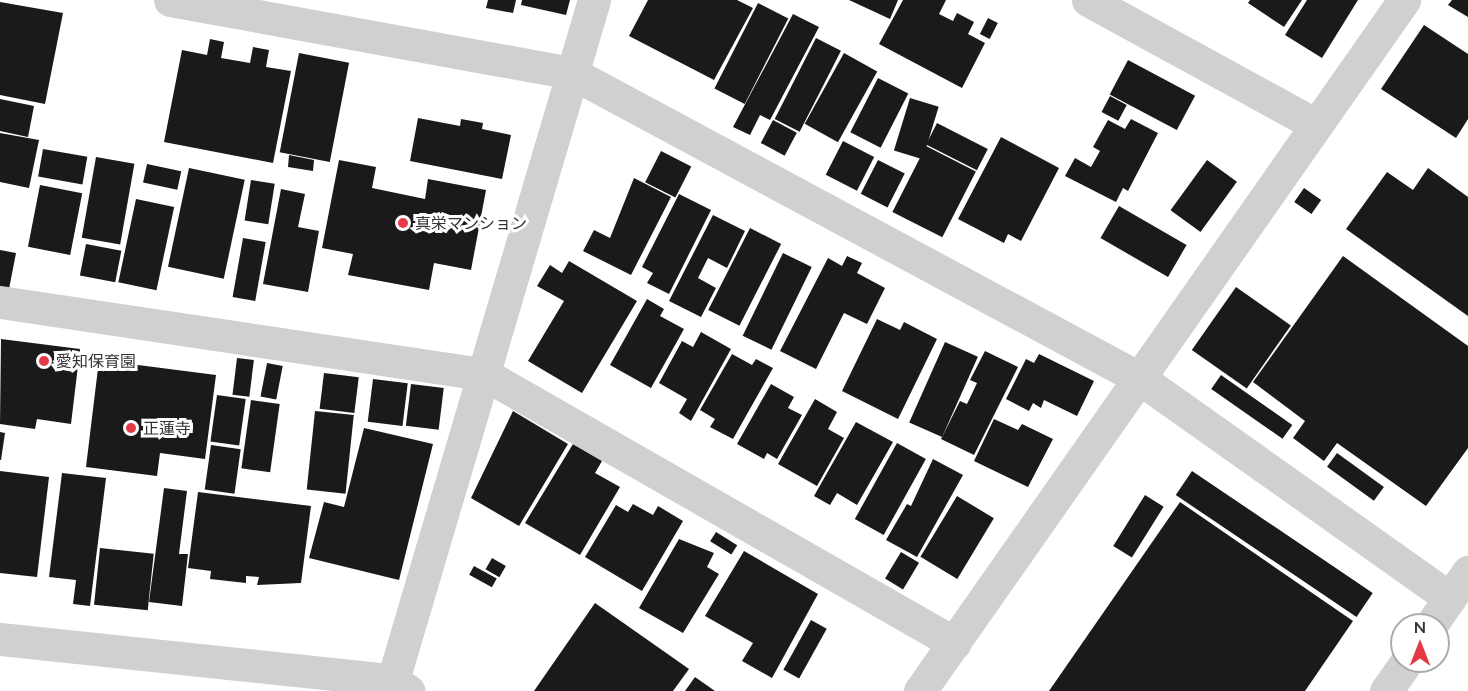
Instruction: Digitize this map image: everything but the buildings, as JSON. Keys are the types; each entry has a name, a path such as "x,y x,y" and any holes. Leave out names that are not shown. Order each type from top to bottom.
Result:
{"street":[{"path":"170,0 572,73 1139,378 1459,585 1439,613"},
{"path":"0,639 401,686 484,374 594,0"},
{"path":"1088,0 1316,125"},
{"path":"920,691 1404,0"},
{"path":"0,302 484,374 954,643"},
{"path":"1386,691 1399,673"}],"place":[{"name":"真栄マンション","path":"403,223"},
{"name":"愛知保育園","path":"44,361"},
{"name":"正蓮寺","path":"131,428"}]}
